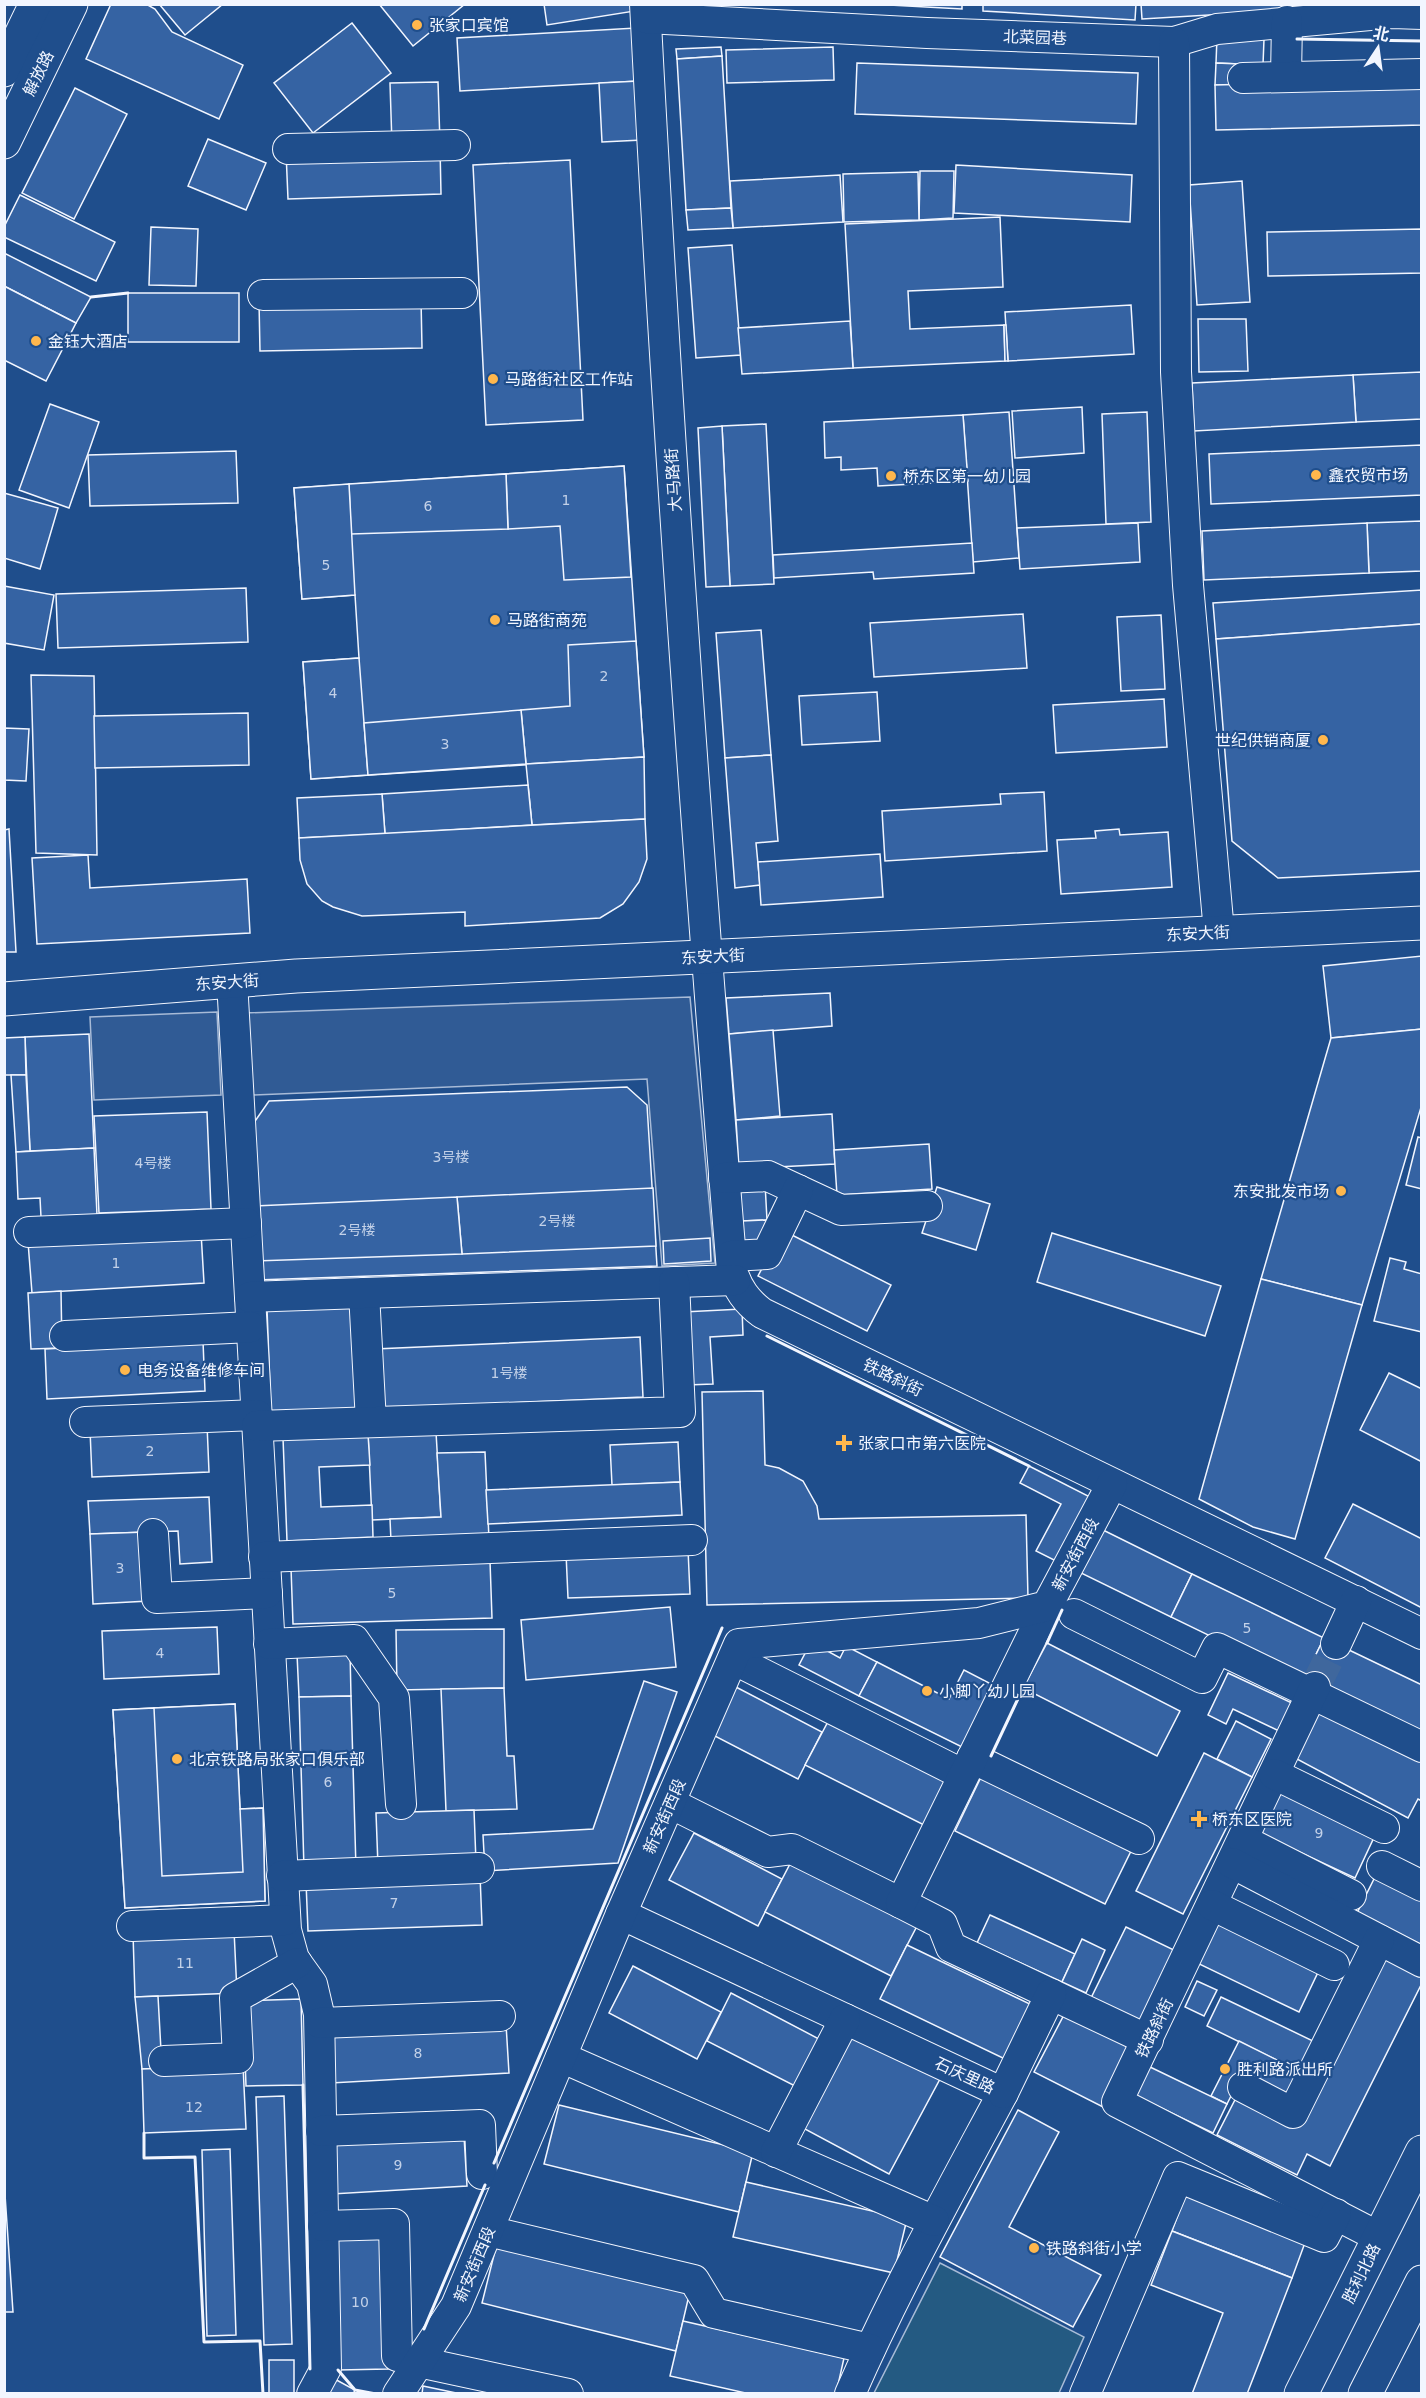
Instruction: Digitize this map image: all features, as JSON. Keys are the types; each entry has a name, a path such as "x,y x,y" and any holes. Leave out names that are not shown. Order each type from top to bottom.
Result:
{"main road":[{"name":"解放路","path":"4,70 36,4"},
{"name":"解放路","path":"4,142 71,4"},
{"name":"东安大街","path":"4,999 232,981 707,956 1422,923"},
{"name":"胜利北路","path":"1301,2394 1422,2152"},
{"path":"1365,2394 1422,2282"}],"street":[{"name":"北菜园巷","path":"646,11 927,33 1174,42 1217,28 1392,13 1422,14"},
{"name":"大马路街","path":"646,11 662,330 707,956"},
{"path":"1286,77 1287,21"},
{"path":"1174,42 1176,372 1188,585 1219,932"},
{"path":"1243,78 1422,74"},
{"path":"288,149 455,145"},
{"path":"263,295 462,293"},
{"path":"707,956 733,1268"},
{"path":"232,981 285,1920 288,1944 297,1963 312,1984 318,2000 320,2023 326,2368 312,2394"},
{"path":"724,1178 768,1176 841,1210 927,1206"},
{"path":"250,1297 674,1282 733,1268 767,1254 798,1190"},
{"path":"29,1232 246,1223"},
{"name":"铁路斜街","path":"733,1268 744,1297 762,1313 1422,1634"},
{"path":"85,1422 257,1420 370,1422 680,1412 674,1282"},
{"path":"364,1293 370,1422"},
{"path":"65,1336 252,1327"},
{"name":"新安街西段","path":"398,2394 408,2359 456,2306 621,1914 739,1644 979,1623 1061,1610 1112,1485"},
{"path":"153,1534 157,1598 267,1593"},
{"path":"264,1557 692,1540"},
{"path":"1336,1644 1356,1601"},
{"path":"901,1903 961,1763 1061,1610 1202,1678 1217,1648 1313,1691 1422,1747"},
{"path":"270,1644 354,1640 394,1698 401,1804"},
{"path":"733,1659 961,1763 1139,1839"},
{"name":"铁路斜街","path":"1313,1691 1117,2102 1379,2237"},
{"path":"1274,1774 1384,1828"},
{"path":"670,1803 768,1852 792,1849 901,1903 942,1924 951,1947 1148,2040"},
{"path":"1237,1852 1351,1895"},
{"path":"1237,1852 1379,1940 1422,1962"},
{"path":"1382,1866 1422,1886"},
{"path":"282,1876 480,1868"},
{"path":"1212,1905 1334,1965"},
{"name":"石庆里路","path":"621,1914 1003,2093 934,2221 850,2394"},
{"path":"132,1926 285,1920"},
{"path":"1243,2087 1293,2113 1379,1940"},
{"path":"164,2061 238,2058 235,1998 297,1963"},
{"path":"1003,2093 1051,1994"},
{"path":"320,2023 500,2016"},
{"path":"776,2152 845,2019"},
{"path":"561,2056 934,2221"},
{"path":"321,2131 480,2125 482,2174"},
{"path":"1085,2394 1178,2177 1324,2237 1336,2214"},
{"path":"323,2226 394,2224 408,2359 568,2394"},
{"path":"488,2231 694,2280 714,2313 870,2349"}],"shaded area":[{"path":"690,997 715,1263 662,1266 647,1079 251,1095 245,1013"},
{"path":"217,1012 221,1095 94,1100 90,1017"},
{"path":"940,2263 1084,2337 1059,2393 874,2393"}],"building":[{"path":"111,4 146,4 155,9 172,32 243,65 219,119 86,59"},
{"path":"159,4 223,4 185,35"},
{"name":"张家口宾馆","path":"379,4 465,4 413,46"},
{"path":"544,4 634,4 635,11 547,25"},
{"path":"871,4 962,4 962,9"},
{"path":"983,4 1136,4 1135,20 983,11"},
{"path":"1141,4 1311,4 1311,9 1142,19"},
{"path":"352,23 391,73 313,133 274,83"},
{"path":"636,28 639,81 460,91 457,38"},
{"path":"1217,37 1264,39 1263,65 1216,63"},
{"path":"721,47 722,56 677,59 676,49"},
{"path":"833,47 834,80 727,83 726,50"},
{"path":"722,56 731,208 686,210 677,59"},
{"path":"857,63 1138,73 1136,124 855,114"},
{"path":"1216,63 1240,64 1239,85 1215,85"},
{"path":"1422,80 1422,125 1216,130 1215,85"},
{"path":"639,81 642,140 602,142 599,83"},
{"path":"438,82 440,143 392,145 390,83"},
{"path":"75,88 127,114 74,219 22,193"},
{"path":"208,139 266,163 246,210 188,186"},
{"path":"440,147 441,194 288,199 286,152"},
{"path":"570,160 583,420 486,425 473,165"},
{"path":"956,165 1132,175 1130,222 954,213"},
{"path":"920,171 954,171 953,218 919,220"},
{"path":"918,172 919,220 844,222 843,174"},
{"path":"840,175 843,222 733,228 730,181"},
{"path":"1242,181 1250,302 1197,305 1189,185"},
{"path":"20,195 115,242 96,281 4,237 4,227"},
{"path":"731,208 733,228 688,230 686,210"},
{"path":"1000,217 1003,287 908,291 910,329 1004,325 1005,361 853,368 845,224"},
{"path":"151,227 198,229 196,286 149,285"},
{"path":"1422,229 1422,273 1268,276 1267,232"},
{"path":"732,245 741,355 696,358 688,248"},
{"path":"4,253 91,297 76,323 4,286"},
{"name":"金钰大酒店","path":"4,286 76,323 46,381 4,360"},
{"path":"128,293 239,293 239,342 128,342"},
{"path":"421,299 422,348 260,351 259,302"},
{"path":"1131,305 1134,354 1008,361 1005,312"},
{"path":"1198,319 1246,319 1248,371 1199,372"},
{"path":"850,321 853,368 742,374 738,328"},
{"path":"1004,325 1006,325 1008,361 1005,361"},
{"path":"1422,372 1422,419 1356,422 1353,375"},
{"path":"1353,375 1356,422 1194,431 1192,383"},
{"path":"50,404 99,422 69,508 19,490"},
{"path":"1082,407 1084,453 1015,458 1012,411"},
{"path":"1009,412 1019,558 973,562 963,415"},
{"path":"1147,412 1151,522 1106,524 1102,414"},
{"path":"963,415 968,481 878,486 877,468 841,470 841,457 825,458 824,422"},
{"path":"766,424 774,584 730,586 722,426"},
{"path":"722,426 730,586 706,587 698,428"},
{"name":"鑫农贸市场","path":"1422,445 1422,495 1211,504 1209,454"},
{"path":"236,451 238,503 90,506 88,455"},
{"name":"马路街商苑","path":"624,466 644,757 311,779 303,662 359,658 355,595 302,599 294,488"},
{"path":"624,466 631,577 564,580 560,526 508,529 506,474"},
{"path":"506,474 508,529 351,534 349,484"},
{"path":"349,484 355,595 302,599 294,488"},
{"path":"4,493 58,508 40,569 4,558"},
{"path":"1422,521 1422,571 1369,573 1367,523"},
{"path":"1138,523 1140,562 1020,569 1017,528"},
{"path":"1367,523 1369,573 1204,580 1202,531"},
{"path":"972,543 974,573 874,579 873,572 774,578 773,555"},
{"path":"4,586 54,595 44,650 4,643"},
{"path":"246,588 248,642 58,648 56,594"},
{"path":"1422,590 1422,624 1216,639 1213,603"},
{"path":"1023,614 1027,668 874,677 870,623"},
{"path":"1161,615 1165,689 1121,691 1117,617"},
{"name":"世纪供销商厦","path":"1422,624 1422,871 1278,878 1232,841 1216,639"},
{"path":"761,630 771,755 725,758 716,633"},
{"path":"636,641 644,757 526,764 521,710 570,706 568,645"},
{"path":"359,658 368,775 311,779 303,662"},
{"path":"31,675 94,676 97,855 36,853"},
{"path":"877,692 880,741 802,745 799,696"},
{"path":"1164,699 1167,747 1056,753 1053,705"},
{"path":"521,710 526,764 368,775 364,723"},
{"path":"248,713 249,765 95,768 94,716"},
{"path":"4,728 29,729 26,781 4,780"},
{"path":"771,755 778,841 756,843 760,885 735,888 725,758"},
{"path":"644,757 645,819 532,825 526,764"},
{"path":"528,785 532,825 385,834 382,794"},
{"path":"1044,792 1047,851 885,861 882,811 1001,804 1000,794"},
{"path":"382,794 385,834 299,838 297,798"},
{"path":"645,819 647,859 639,882 623,904 600,918 465,926 465,912 362,916 322,901 307,884 300,860 299,838"},
{"path":"9,829 16,952 4,952 4,830"},
{"path":"1119,829 1120,835 1168,832 1172,887 1061,894 1057,840 1096,838 1095,831"},
{"path":"880,854 883,897 761,905 758,862"},
{"path":"88,855 90,888 247,879 250,933 37,944 32,858"},
{"path":"1422,956 1422,1029 1331,1038 1323,966"},
{"path":"830,993 832,1026 729,1034 726,998"},
{"name":"东安批发市场","path":"1422,1029 1422,1104 1362,1305 1261,1279 1331,1038"},
{"path":"773,1030 780,1116 736,1120 729,1034"},
{"path":"89,1034 94,1148 30,1151 25,1037"},
{"path":"25,1037 26,1075 4,1075 4,1038"},
{"path":"11,1075 26,1075 30,1151 16,1152"},
{"path":"627,1087 647,1105 657,1266 256,1280 251,1127 269,1101"},
{"path":"207,1112 211,1209 99,1213 94,1116"},
{"path":"832,1114 835,1164 739,1169 736,1120"},
{"path":"1418,1137 1422,1138 1422,1189 1406,1185"},
{"path":"929,1144 932,1189 837,1195 834,1150"},
{"path":"94,1148 97,1215 41,1217 40,1198 18,1199 16,1152"},
{"path":"765,1183 767,1220 742,1221 740,1184"},
{"path":"937,1187 990,1204 976,1250 922,1233"},
{"path":"653,1188 656,1246 462,1254 457,1197"},
{"path":"457,1197 462,1254 255,1261 254,1206"},
{"path":"767,1220 767,1251 744,1252 742,1221"},
{"path":"782,1230 891,1285 867,1331 758,1276"},
{"path":"201,1232 204,1283 32,1293 28,1242"},
{"path":"1052,1233 1221,1286 1205,1336 1037,1282"},
{"path":"710,1238 711,1261 664,1264 663,1241"},
{"path":"1390,1258 1406,1262 1404,1269 1422,1274 1422,1332 1374,1321"},
{"path":"1261,1279 1362,1305 1295,1539 1253,1527 1199,1499"},
{"path":"61,1291 62,1348 31,1349 28,1293"},
{"path":"361,1305 365,1411 271,1415 267,1309"},
{"path":"742,1309 743,1335 710,1337 713,1384 687,1385 683,1312"},
{"path":"640,1337 643,1397 378,1409 375,1349"},
{"name":"电务设备维修车间","path":"203,1341 205,1391 47,1399 45,1349"},
{"path":"1389,1373 1422,1389 1422,1462 1360,1430"},
{"path":"763,1391 765,1465 779,1468 803,1481 817,1506 819,1519 1026,1515 1028,1598 707,1605 702,1392"},
{"path":"207,1424 209,1472 92,1477 90,1430"},
{"path":"436,1432 441,1517 372,1520 368,1434"},
{"path":"368,1434 370,1465 319,1467 321,1507 372,1505 373,1537 287,1541 283,1438"},
{"path":"678,1442 680,1482 612,1485 610,1445"},
{"path":"485,1452 489,1539 391,1541 390,1519 441,1517 437,1453"},
{"path":"1029,1466 1090,1497 1058,1562 1036,1551 1061,1504 1020,1483"},
{"path":"680,1482 682,1515 488,1524 486,1490"},
{"path":"209,1497 212,1562 180,1564 178,1531 90,1534 88,1501"},
{"path":"1353,1504 1422,1539 1422,1608 1325,1558"},
{"path":"1101,1529 1192,1574 1171,1617 1079,1572"},
{"path":"146,1532 149,1601 93,1604 90,1534"},
{"path":"688,1549 690,1594 568,1598 566,1553"},
{"path":"490,1561 492,1618 293,1624 291,1568"},
{"path":"1192,1574 1324,1638 1303,1681 1171,1617"},
{"path":"670,1607 676,1667 526,1680 521,1620"},
{"path":"217,1627 219,1674 104,1679 102,1631"},
{"path":"504,1629 504,1688 397,1690 396,1630"},
{"path":"1324,1638 1422,1685 1422,1739 1303,1681"},
{"path":"811,1642 840,1658 846,1646 877,1662 859,1696 799,1665"},
{"path":"1047,1643 1180,1711 1157,1756 1023,1688"},
{"path":"350,1652 351,1696 299,1697 297,1654"},
{"path":"877,1662 949,1699 964,1670 995,1686 964,1748 859,1696"},
{"path":"1228,1673 1292,1703 1279,1731 1233,1709 1226,1724 1208,1715"},
{"path":"644,1681 677,1692 618,1863 485,1871 483,1835 593,1829"},
{"path":"734,1686 822,1732 798,1779 709,1733"},
{"path":"504,1688 507,1756 514,1756 517,1809 446,1811 441,1689"},
{"path":"351,1696 356,1868 304,1869 299,1697"},
{"path":"235,1704 243,1872 162,1876 154,1708"},
{"name":"北京铁路局张家口俱乐部","path":"235,1704 240,1809 263,1808 265,1901 125,1908 113,1710"},
{"path":"154,1708 162,1876 243,1872 240,1809 263,1808 265,1901 125,1908 113,1710"},
{"path":"1322,1708 1422,1761 1422,1801 1418,1799 1408,1818 1295,1758"},
{"path":"831,1716 951,1776 926,1826 805,1765"},
{"path":"1236,1721 1271,1739 1252,1777 1217,1759"},
{"path":"1204,1753 1252,1777 1183,1914 1136,1891"},
{"path":"982,1775 1132,1849 1105,1904 955,1831"},
{"path":"1283,1787 1377,1831 1355,1878 1261,1834"},
{"path":"474,1810 476,1862 378,1866 376,1813"},
{"path":"694,1833 782,1879 758,1926 669,1880"},
{"path":"791,1862 917,1926 891,1976 765,1912"},
{"path":"1379,1869 1422,1890 1422,1945 1357,1913"},
{"path":"480,1875 482,1925 308,1931 306,1882"},
{"path":"990,1915 1075,1954 1062,1982 977,1943"},
{"path":"1216,1915 1321,1966 1299,2012 1193,1961"},
{"path":"1126,1927 1176,1951 1142,2023 1091,1998"},
{"path":"234,1930 237,1993 135,1997 133,1934"},
{"path":"1082,1939 1105,1950 1086,1993 1062,1982"},
{"path":"907,1945 1034,2006 1007,2060 880,1999"},
{"path":"1380,1953 1422,1974 1422,1983 1330,2166 1307,2154 1297,2175 1217,2135 1240,2090 1297,2119"},
{"path":"633,1966 721,2012 697,2059 609,2013"},
{"path":"1197,1981 1217,1990 1204,2016 1185,2007"},
{"path":"731,1993 819,2039 795,2086 707,2041"},
{"path":"158,1996 162,2069 142,2069 135,1997"},
{"path":"1221,1997 1313,2041 1299,2071 1207,2026"},
{"path":"301,1999 303,2085 246,2086 243,2001"},
{"path":"1066,2011 1137,2045 1105,2108 1034,2072"},
{"path":"506,2024 509,2073 331,2083 328,2034"},
{"path":"854,2033 940,2079 889,2174 803,2128"},
{"path":"1239,2041 1299,2071 1286,2100 1240,2078 1227,2104 1211,2096"},
{"path":"243,2065 246,2129 144,2133 142,2069"},
{"path":"1148,2066 1227,2104 1213,2133 1134,2095"},
{"path":"284,2096 292,2344 264,2345 256,2097"},
{"path":"559,2105 753,2152 739,2212 544,2164"},
{"path":"1018,2110 1059,2132 1009,2227 1101,2275 1073,2327 940,2257"},
{"path":"464,2136 467,2186 332,2194 330,2143"},
{"path":"230,2149 236,2335 207,2336 202,2150"},
{"path":"4,2180 13,2312 4,2312"},
{"path":"746,2182 907,2219 894,2273 733,2237"},
{"path":"1186,2193 1306,2240 1292,2278 1172,2231"},
{"path":"1172,2231 1292,2278 1247,2394 1192,2394 1223,2313 1151,2285"},
{"path":"382,2235 388,2369 338,2370 332,2238"},
{"path":"497,2243 690,2291 676,2351 482,2303"},
{"path":"683,2321 844,2358 836,2394 750,2394 670,2376"},
{"path":"269,2360 294,2360 294,2394 269,2394"},
{"path":"331,2377 355,2390 353,2394 322,2394"},
{"path":"423,2386 461,2394 422,2394"}],"tunnel":[{"path":"1315,1687 1336,1644"}],"wall":[{"path":"1297,39 1422,41"},
{"path":"91,297 128,293"},
{"path":"767,1336 1029,1466"},
{"path":"1047,1643 1062,1610"},
{"path":"494,2163 722,1628"},
{"path":"991,1756 1023,1688"},
{"path":"303,2085 310,2369"},
{"path":"144,2133 144,2158 195,2157 204,2342 260,2341 263,2394"},
{"path":"424,2329 485,2185"},
{"path":"338,2370 355,2390 376,2394"}],"place":[{"name":"张家口宾馆","path":"417,25"},
{"name":"金钰大酒店","path":"36,341"},
{"name":"马路街社区工作站","path":"493,379"},
{"name":"鑫农贸市场","path":"1316,475"},
{"name":"桥东区第一幼儿园","path":"891,476"},
{"name":"马路街商苑","path":"495,620"},
{"name":"世纪供销商厦","path":"1323,740"},
{"name":"东安批发市场","path":"1341,1191"},
{"name":"电务设备维修车间","path":"125,1370"},
{"name":"张家口市第六医院","path":"844,1443"},
{"name":"小脚丫幼儿园","path":"927,1691"},
{"name":"北京铁路局张家口俱乐部","path":"177,1759"},
{"name":"桥东区医院","path":"1199,1819"},
{"name":"胜利路派出所","path":"1225,2069"},
{"name":"铁路斜街小学","path":"1034,2248"}]}
